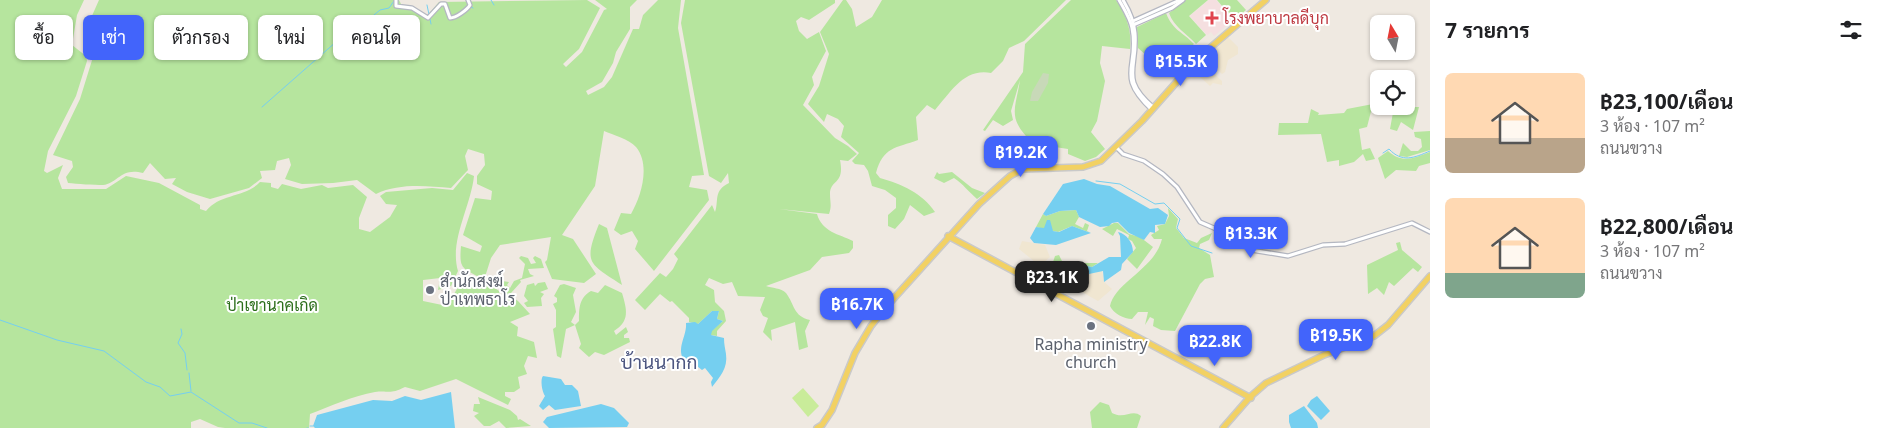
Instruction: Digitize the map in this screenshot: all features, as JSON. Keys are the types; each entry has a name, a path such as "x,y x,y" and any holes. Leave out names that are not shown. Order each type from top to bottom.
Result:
{"main road":[{"path":"815,428 830,411 853,352 869,326 979,204 1018,171 1030,167 1088,166 1101,161 1197,59 1264,0"},
{"path":"1152,108 1188,64 1264,0"},
{"path":"815,428 822,425 832,410 855,353 871,326 886,306 950,238"},
{"path":"950,238 1251,397"},
{"path":"1224,428 1266,383 1324,355 1374,336 1388,324 1430,276"},
{"path":"1251,397 1267,384 1332,354 1375,338 1387,329 1430,280"}],"street":[{"path":"396,0 396,6 399,8 412,8 428,18 441,4 445,4 450,18 453,18 469,8 468,0"},
{"path":"1132,23 1180,0"},
{"path":"1132,23 1172,8 1184,0"},
{"path":"1122,2 1132,23 1134,83 1139,94 1152,108"},
{"path":"1115,146 1123,154 1144,161 1163,174 1177,187 1200,222 1230,235 1251,250 1288,256 1323,245 1345,244 1412,223 1430,232"}],"shaded area":[{"name":"โรงพยาบาลดีบุก","path":"1209,0 1216,0 1233,20 1214,36 1211,32 1207,35 1190,16"},
{"path":"1228,37 1238,47 1238,54 1228,60 1225,72 1222,74 1204,57"},
{"path":"1200,60 1222,81 1222,85 1213,83 1210,86 1191,69"},
{"path":"1022,241 1045,245 1050,257 1040,266 1019,249"},
{"path":"1102,271 1104,282 1112,289 1098,301 1082,292 1079,287 1087,274"}],"green space":[{"name":"ป่าเขานาคเกิด","path":"0,0 84,0 77,15 73,39 73,15 15,15 15,60 73,60 73,46 83,54 83,60 87,60 76,96 48,151 44,171 47,173 63,165 58,178 62,189 106,189 126,176 159,183 200,205 200,209 206,211 218,201 247,191 260,182 271,183 271,187 278,189 282,184 301,189 322,185 328,188 353,185 367,197 359,218 359,229 370,232 390,217 397,205 386,204 380,196 386,192 432,188 453,190 467,173 474,176 458,236 456,260 458,271 451,286 438,290 440,278 423,280 423,301 447,306 461,282 481,278 466,270 461,264 461,246 480,252 482,246 463,235 475,198 491,200 492,191 477,184 477,176 485,165 484,154 468,149 465,156 468,170 451,188 403,187 376,194 357,180 302,184 285,179 291,165 289,158 277,161 275,170 260,171 262,178 249,188 210,199 187,192 172,184 176,178 165,179 150,163 143,173 130,172 108,184 68,183 66,177 73,167 72,161 53,155 80,99 92,60 144,60 144,15 92,15 99,0 399,0 403,8 410,8 426,17 439,2 587,0 600,8 579,49 563,64 566,67 582,52 604,10 607,9 595,0 637,0 630,7 630,29 616,52 613,63 602,82 586,91 588,95 604,87 612,77 633,29 639,29 643,15 658,0 681,0 678,28 704,175 692,176 689,187 707,190 709,200 654,271 635,249 638,241 632,231 621,235 614,230 621,213 631,214 638,199 644,172 641,154 629,142 604,131 595,186 562,235 573,239 596,274 584,283 552,279 545,262 551,237 500,245 491,258 484,280 499,291 503,301 514,298 530,314 510,322 518,327 517,336 534,342 537,358 528,356 524,366 527,374 518,377 520,388 514,392 505,392 505,396 511,399 508,405 456,379 420,391 405,387 396,391 375,392 350,399 310,414 309,428 225,428 200,419 191,422 191,428 0,428"},
{"path":"685,0 835,0 835,3 809,20 801,17 796,21 799,31 807,39 819,32 826,51 812,77 814,85 803,105 835,138 857,154 848,161 840,160 841,174 831,189 829,214 779,209 817,214 819,220 827,229 853,241 853,248 849,253 822,257 810,270 766,286 784,291 797,313 810,320 805,331 808,347 799,350 795,322 771,330 772,341 763,332 768,318 763,316 760,310 765,297 738,296 732,282 723,284 709,278 705,285 714,290 715,302 724,311 726,321 717,331 717,336 711,335 711,331 723,321 717,319 719,311 712,311 698,324 689,322 689,318 672,301 670,302 660,294 645,310 635,300 660,273 666,277 673,269 678,259 674,254 712,205 715,212 719,193 729,183 728,173 721,183 709,176 681,23"},
{"path":"843,0 846,0 852,9 856,27 872,17 882,0 1066,0 1024,41 1009,48 1003,61 991,73 981,72 966,78 953,89 935,110 927,105 916,117 918,140 891,150 882,158 876,173 880,178 896,183 918,194 935,212 924,216 910,205 904,219 895,229 888,226 888,215 896,208 896,198 885,190 872,186 868,171 864,165 855,164 852,161 859,153 841,137 844,126 838,119 827,114 824,122 808,104 819,86 829,54 820,32"},
{"path":"1071,0 1116,0 1126,18 1130,36 1130,49 1102,46 1100,63 1105,81 1097,121 1091,132 1105,149 1096,157 1085,161 1068,154 1068,149 1055,147 1053,151 1043,149 1037,146 1022,131 1015,118 1015,105 1020,80 1011,111 1013,120 1003,126 993,120 985,131 983,130 1023,72 1025,44"},
{"path":"1186,0 1208,0 1189,16 1206,35 1196,44 1177,26 1169,13"},
{"path":"1217,0 1237,0 1246,10 1234,20"},
{"path":"1166,13 1175,27 1194,44 1164,71 1138,48 1137,27"},
{"path":"1043,73 1049,74 1048,83 1038,101 1030,101 1032,92"},
{"path":"1370,105 1370,115 1367,127 1359,129 1362,150 1370,148 1375,159 1366,161 1363,154 1354,162 1339,166 1339,160 1327,162 1321,134 1278,135 1279,123 1308,123 1311,109 1319,113 1318,115 1344,113 1347,109"},
{"path":"1415,107 1419,107 1413,130 1401,122 1397,131 1390,129 1393,115 1415,115"},
{"path":"1430,131 1430,150 1407,157 1399,156 1403,143 1411,151 1418,151 1422,147 1421,139 1415,137 1414,132"},
{"path":"1388,151 1403,159 1413,158 1430,152 1430,163 1419,166 1416,171 1396,170 1385,179 1378,158"},
{"path":"937,172 939,174 952,172 972,188 985,193 977,199 954,178 944,183 934,178"},
{"path":"1168,208 1178,219 1176,228 1184,238 1197,243 1201,238 1212,233 1209,240 1200,244 1199,248 1210,255 1214,277 1205,279 1200,284 1175,331 1161,330 1153,326 1154,319 1150,317 1145,325 1148,312 1138,312 1132,319 1129,319 1116,313 1110,306 1113,297 1119,290 1152,259 1158,250 1162,239 1154,239 1151,235 1159,230 1157,226 1165,224 1169,216"},
{"path":"1076,210 1079,217 1075,224 1083,228 1085,223 1089,225 1087,231 1091,233 1072,226 1058,232 1036,227 1043,214 1046,216 1060,211"},
{"path":"1118,223 1129,234 1140,237 1153,247 1137,269 1127,259 1136,248 1132,241 1128,239 1129,235 1117,229 1113,236 1102,229"},
{"path":"599,224 607,228 622,285 602,272 592,261 591,247"},
{"path":"1400,242 1402,250 1422,267 1418,272 1413,268 1394,286 1389,282 1384,295 1377,288 1368,294 1367,265 1398,250 1396,243"},
{"path":"1059,255 1064,265 1071,267 1079,266 1080,263 1098,263 1092,267 1087,266 1087,276 1079,286 1059,271 1053,262 1055,256"},
{"path":"521,256 528,258 531,264 536,263 533,258 535,256 541,259 544,268 528,269 530,274 534,276 520,280 521,282 511,293 511,298 504,300 500,287 496,285 502,281 509,282 507,285 510,288 514,281 522,278 525,264 519,258"},
{"path":"545,282 548,289 540,292 544,294 541,298 542,306 527,307 524,303 528,301 524,296 527,285 534,283 535,286 538,283"},
{"path":"564,284 576,288 573,295 576,312 571,322 575,325 566,329 561,358 557,356 553,329 556,327 556,310 553,304 557,302 557,298 554,296 560,285"},
{"path":"605,285 622,293 626,315 623,323 614,331 616,335 626,327 628,332 624,335 624,338 629,338 630,342 604,355 595,352 589,357 579,348 581,344 575,325 579,321 580,308 584,297 591,291 598,293"},
{"path":"803,388 819,406 808,417 792,398"},
{"path":"478,397 510,410 517,416 518,420 520,419 531,426 506,428 499,421 490,426 484,426 474,416 479,413 473,411 474,404 480,404"},
{"path":"1100,402 1109,405 1112,413 1117,415 1134,413 1141,416 1137,428 1092,428 1090,412"}],"water":[{"path":"1084,179 1110,186 1150,209 1158,208 1168,215 1165,224 1155,225 1155,233 1150,232 1144,240 1129,233 1118,222 1100,227 1079,217 1076,210 1060,211 1046,216 1043,214 1063,184"},
{"path":"1047,220 1050,220 1053,231 1059,232 1072,226 1091,233 1056,245 1034,243 1030,238 1036,227 1044,228"},
{"path":"1118,232 1129,239 1133,252 1122,264 1121,270 1104,282 1103,271 1089,274 1087,266 1092,267 1109,257 1121,257 1120,236"},
{"path":"712,311 719,311 717,319 723,321 712,331 711,335 724,338 726,364 723,372 712,387 711,382 713,378 705,368 702,370 688,359 683,359 681,350 686,323 695,322 698,324"},
{"path":"543,376 561,379 565,385 572,385 578,391 581,406 555,410 549,405 543,410 539,406 545,396 542,386"},
{"path":"451,392 455,428 315,428 313,426 317,415 373,400 392,401 405,396 421,400"},
{"path":"1317,396 1330,411 1321,420 1307,406"},
{"path":"601,404 614,408 629,423 627,427 549,428 543,422 547,417"},
{"path":"1304,406 1317,423 1318,428 1291,428 1289,415"}],"waterway":[{"path":"491,0 494,5"},
{"path":"262,107 345,34 362,25 380,10 389,8 394,1"},
{"path":"427,5 431,24"},
{"path":"1383,153 1389,149 1403,158 1408,158 1430,151"},
{"path":"1096,181 1120,184 1155,204 1164,203 1180,219 1177,228 1191,246 1212,253"},
{"path":"0,320 57,340 104,351 146,382 160,387 170,396 191,392 239,423 252,423 267,428"},
{"path":"181,329 182,334 178,343 185,353 187,370"},
{"path":"189,373 191,391"}],"place":[{"name":"โรงพยาบาลดีบุก","path":"1212,18"},
{"name":"สำนักสงฆ์ ป่าเทพธาโร","path":"430,290"},
{"name":"Rapha ministry church","path":"1091,326"}],"district":[{"name":"บ้านนากก","path":"659,362"}]}
